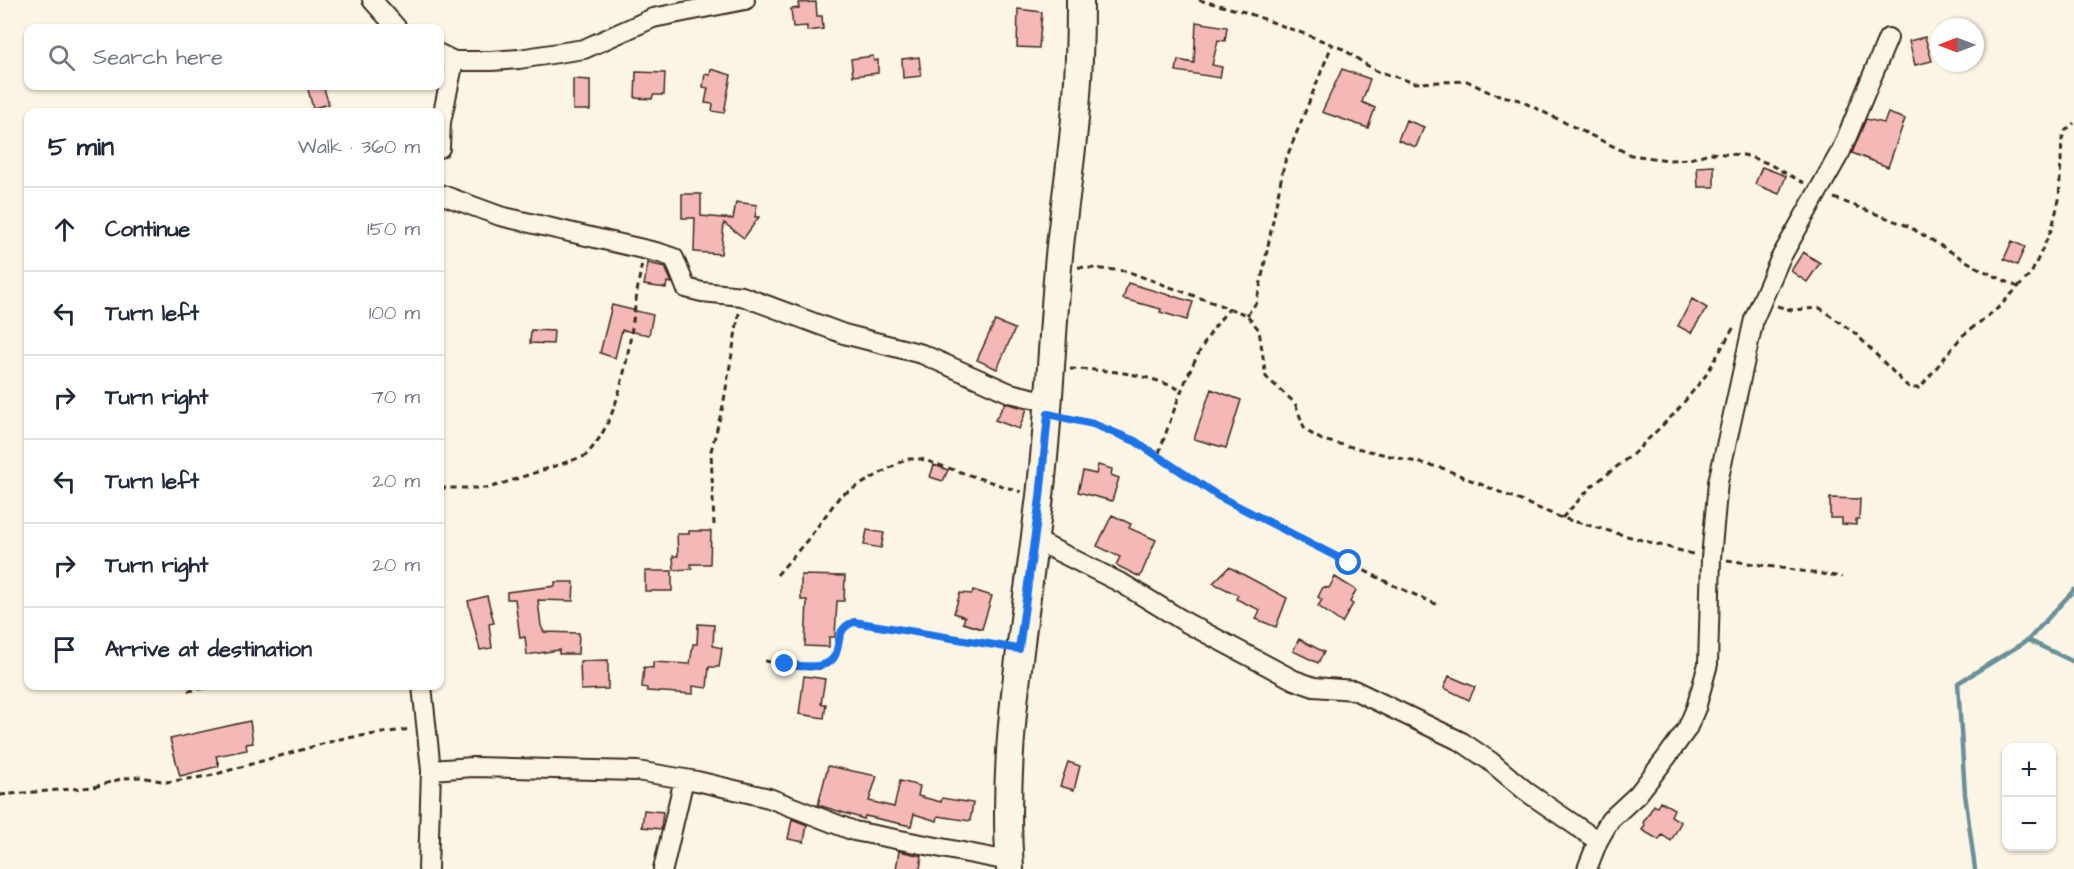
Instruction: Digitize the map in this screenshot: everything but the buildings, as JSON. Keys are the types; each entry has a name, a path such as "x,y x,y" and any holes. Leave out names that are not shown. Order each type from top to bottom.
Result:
{"street":[{"path":"372,0 393,24"},
{"path":"442,108 447,58 519,59 584,49 653,18 745,0"},
{"path":"430,770 473,767 626,771 684,779 769,798 854,831 1010,865 1009,776 1019,649 1040,498 1052,369 1058,267 1076,116 1080,0"},
{"path":"1587,869 1598,841 1610,820 1638,794 1666,758 1687,729 1696,708 1708,664 1711,558 1722,458 1754,319 1780,259 1820,192 1841,151 1887,38"},
{"path":"444,195 500,216 645,249 674,258 686,288 742,296 844,334 922,354 1048,408"},
{"path":"1035,540 1123,584 1187,623 1294,680 1314,687 1354,690 1462,742 1490,760 1527,792 1598,841"},
{"path":"422,690 430,770 428,869"},
{"path":"663,869 684,779"}],"path":[{"path":"1199,0 1245,12 1332,45 1374,70 1415,83 1467,81 1491,93 1519,100 1631,155 1668,160 1690,159 1709,153 1744,155 1767,163 1820,192 1908,226 1978,268 2020,288"},
{"path":"1247,315 1256,303 1284,164 1332,45"},
{"path":"1761,299 1791,310 1820,308 1856,334 1904,383 1915,389 1924,383 1962,336 2020,288 2031,274 2052,228 2059,200 2062,140 2065,131 2074,123"},
{"path":"444,488 489,489 585,456 594,447 606,429 624,368 645,249"},
{"path":"1058,267 1126,272 1247,315 1259,330 1266,377 1295,403 1302,424 1312,435 1335,445 1442,468 1562,518 1711,558 1748,561 1784,570 1842,577"},
{"path":"714,525 711,451 723,406 742,296"},
{"path":"1158,454 1181,390 1215,327 1230,308"},
{"path":"1562,518 1592,486 1633,454 1676,412 1706,375 1735,324 1754,319"},
{"path":"1052,369 1119,370 1145,376 1181,390"},
{"path":"1048,408 1093,424 1158,454 1218,496 1395,586 1438,605"},
{"path":"777,574 809,538 840,496 906,459 921,459 1040,498"},
{"path":"765,661 808,668 824,667 831,662 844,629 854,622 1019,649"},
{"path":"188,691 194,690"},
{"path":"0,795 93,787 124,778 141,777 166,782 209,776 340,739 427,728"}],"waterway":[{"path":"1975,869 1965,794 1958,683 2028,640 2074,590"},
{"path":"2028,640 2074,662"}],"route":[{"path":"785,664 808,668 824,667 831,662 844,629 854,622 1019,649 1035,540 1048,414 1093,424 1135,441 1158,454 1218,496 1349,563"}]}
